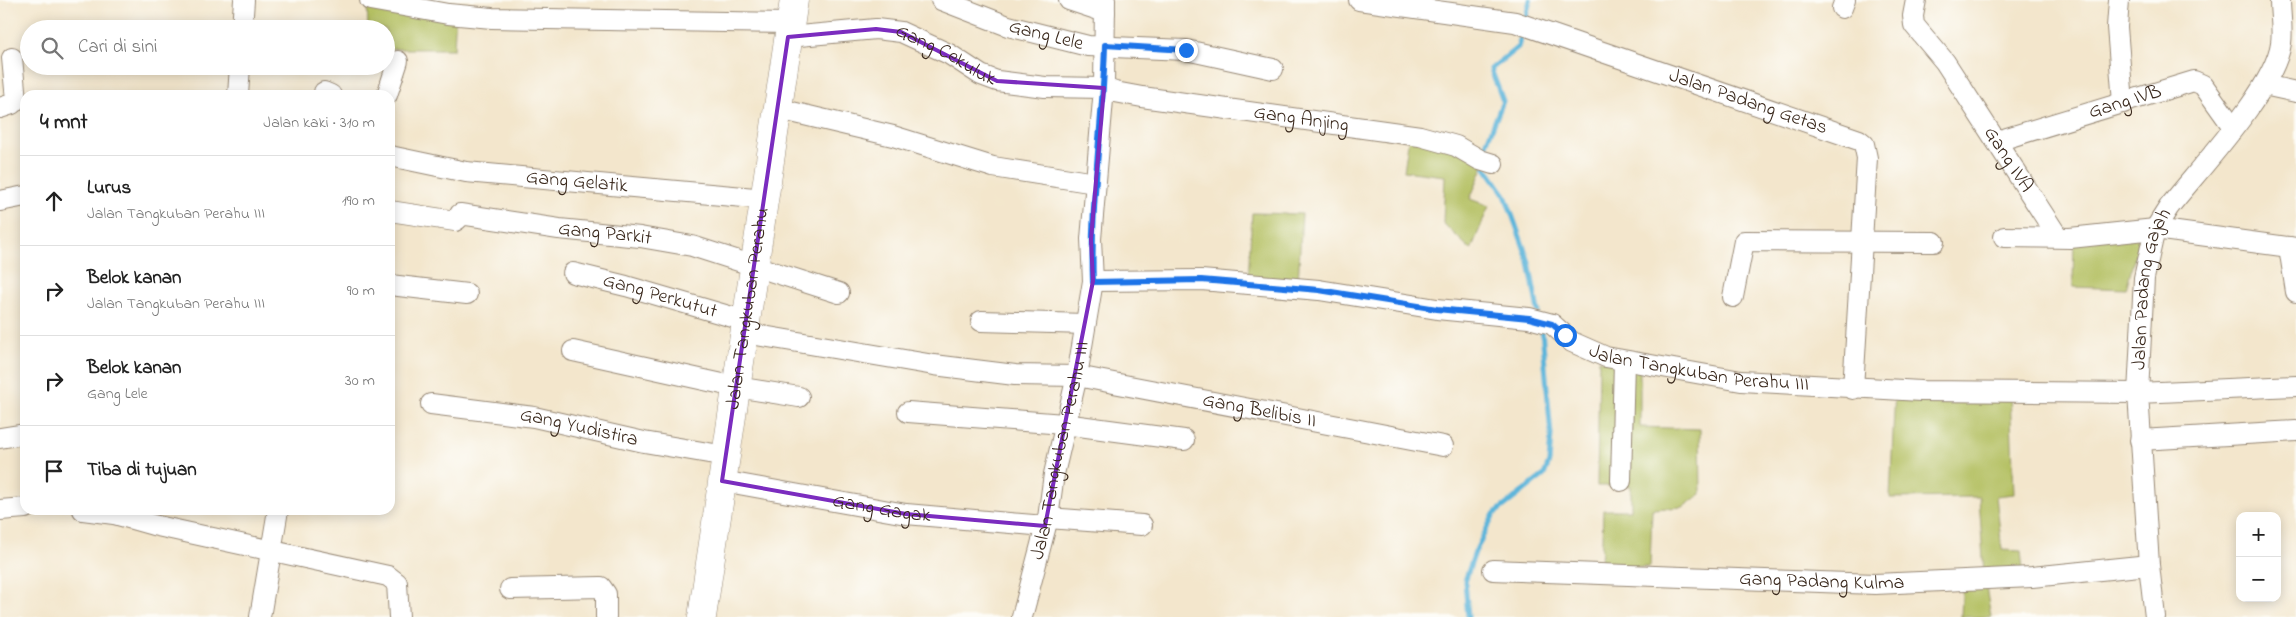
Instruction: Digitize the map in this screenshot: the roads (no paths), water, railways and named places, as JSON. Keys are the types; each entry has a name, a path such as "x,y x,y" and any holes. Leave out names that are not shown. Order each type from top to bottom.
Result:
{"street":[{"path":"243,20 244,0"},
{"name":"Gang Cekuluk","path":"370,0 448,14 492,18 792,12 876,29 901,32 949,54 981,75 996,81 1045,87 1104,88"},
{"name":"Gang Lele","path":"941,0 1008,26 1088,46 1105,45 1186,50 1273,69"},
{"path":"1069,0 1105,6"},
{"name":"Jalan Padang Getas","path":"1359,0 1515,22 1859,140 1864,144 1867,158 1853,388"},
{"name":"Gang IVA","path":"1916,0 1913,16 1914,25 1946,62 2058,237"},
{"path":"2119,0 2117,27 2123,103"},
{"name":"Jalan Padang Gajah","path":"2155,617 2149,565 2138,393 2144,278 2155,229 2168,207 2233,127 2264,85 2289,30 2280,0"},
{"name":"Jalan Tangkuban Perahu III","path":"1022,617 1046,522 1064,424 1077,376 1093,282 1091,239 1104,88 1105,6"},
{"name":"Jalan Tangkuban Perahu","path":"702,617 766,199 792,12"},
{"path":"8,104 14,58"},
{"path":"395,72 398,62"},
{"path":"238,90 239,75"},
{"path":"390,90 394,75"},
{"name":"Gang IVB","path":"1998,141 2190,82 2199,82 2233,127"},
{"path":"2264,85 2296,92"},
{"name":"Gang Anjing","path":"1104,88 1114,92 1142,97 1420,136 1456,146 1480,160 1493,164"},
{"path":"779,109 892,136 993,167 1096,183"},
{"name":"Gang Gelatik","path":"395,157 466,172 766,199"},
{"path":"0,201 20,197"},
{"name":"Gang Parkit","path":"395,212 457,220 460,214 559,230 640,237 692,246 756,265"},
{"path":"2004,236 2070,238 2155,229 2292,248 2296,292"},
{"path":"1733,297 1744,241 1861,240 1934,242"},
{"path":"756,265 839,293"},
{"name":"Gang Perkutut","path":"573,273 626,286 745,327 934,366 1015,375 1077,376"},
{"name":"Jalan Tangkuban Perahu III","path":"1093,282 1201,280 1319,290 1437,309 1529,318 1552,324 1572,342 1606,357 1740,381 1921,391 2138,393 2296,386"},
{"path":"395,286 467,294"},
{"path":"981,321 1085,324"},
{"path":"573,351 736,387 799,397"},
{"path":"1621,481 1624,361"},
{"name":"Gang Belibis II","path":"1077,376 1443,446"},
{"name":"Gang Yudistira","path":"431,404 534,418 644,442 724,469"},
{"path":"908,412 1064,424 1184,440"},
{"path":"2140,440 2296,431"},
{"path":"0,438 20,435"},
{"name":"Gang Gagak","path":"724,469 906,514 1142,525"},
{"path":"0,510 20,508"},
{"path":"124,515 153,525 388,576 397,583 399,617"},
{"path":"260,617 277,515"},
{"name":"Gang Padang Kulma","path":"1493,570 1875,584 2032,577 2149,565"},
{"path":"510,588 601,587 606,594 606,617"}],"waterway":[{"path":"1525,21 1530,0"},
{"path":"1481,157 1503,101 1491,69 1518,47 1523,30"},
{"path":"1486,168 1505,195 1529,262 1538,311"},
{"path":"1468,617 1465,581 1475,552 1494,514 1544,475 1549,462 1551,435 1542,330"}]}
